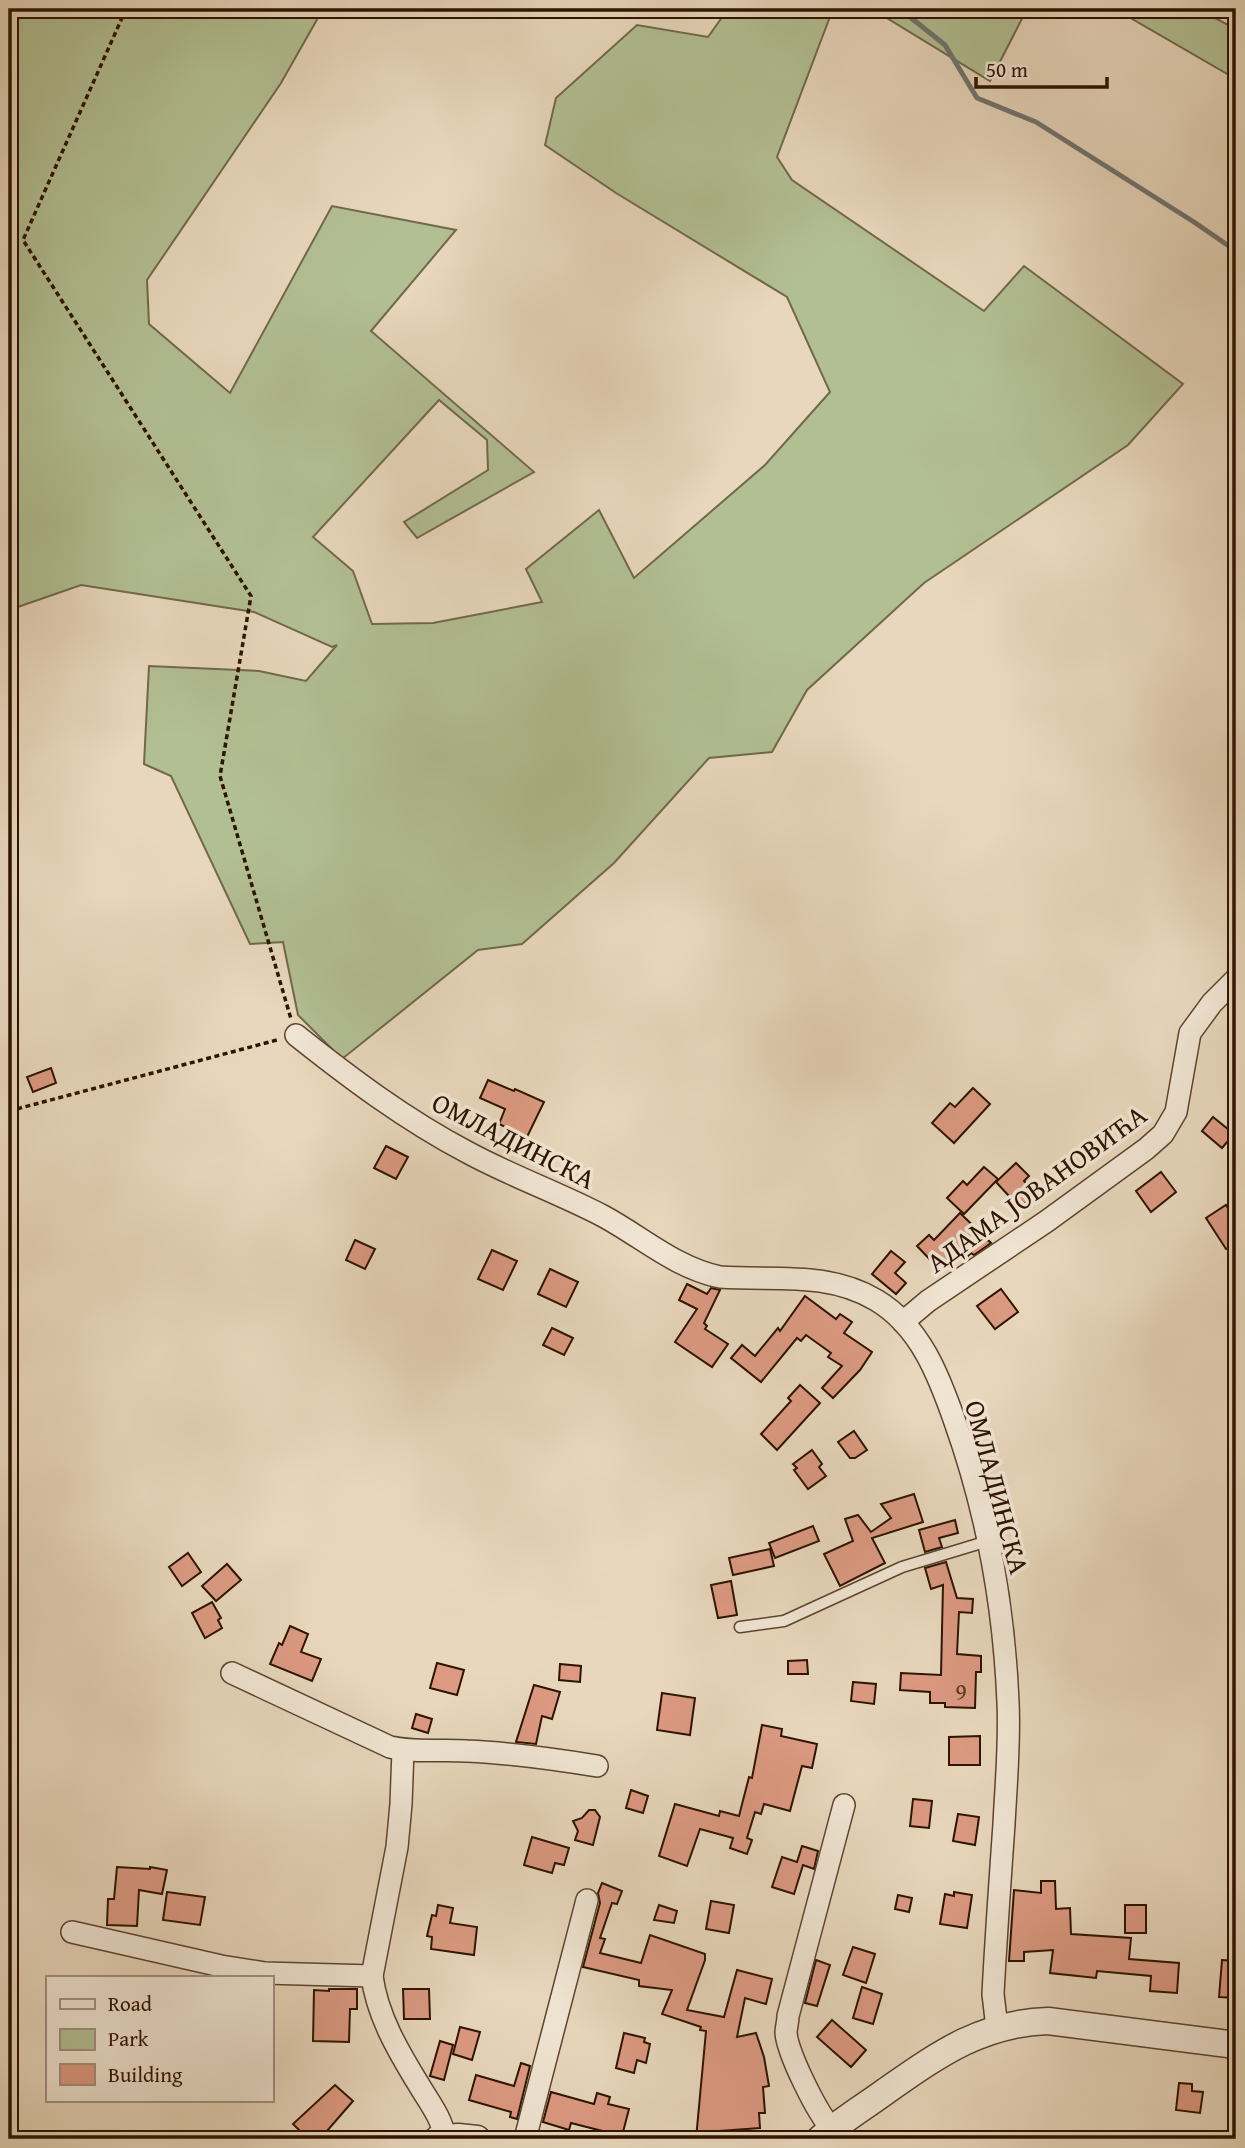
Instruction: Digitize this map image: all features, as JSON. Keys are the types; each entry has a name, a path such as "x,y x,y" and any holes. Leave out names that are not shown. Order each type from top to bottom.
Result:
{"street":[{"name":"АДАМА ЈОВАНОВИЋА","path":"903,1322 928,1301 1047,1221 1163,1134 1176,1112 1190,1033 1212,1003 1236,979"},
{"name":"ОМЛАДИНСКА","path":"296,1035 376,1097 410,1119 468,1153 594,1212 682,1264 720,1277 826,1280 867,1295 889,1309 903,1322 926,1353 966,1452 996,1579 1008,1702 1008,1753 993,1994 997,2028"},
{"path":"232,1673 378,1742 402,1750 508,1754 597,1766"},
{"path":"402,1750 397,1847 372,1976 374,1989 393,2043 438,2116 442,2138 477,2139"},
{"path":"844,1805 788,2016 786,2033 790,2049 826,2134 940,2055 997,2028 1022,2022 1048,2021 1236,2045"},
{"path":"525,2139 587,1900"},
{"path":"72,1932 221,1966 265,1973 372,1976"}],"lane":[{"path":"740,1627 784,1621 902,1567 988,1541"}],"path":[{"path":"9,1111 296,1035 220,776 251,596 23,240 126,9"}],"green space":[{"path":"9,9 323,9 281,83 147,280 149,324 230,393 332,206 456,230 371,331 534,472 417,538 404,522 488,470 487,440 439,400 313,537 353,571 372,624 433,623 542,602 526,569 599,510 634,578 765,465 830,392 787,297 616,193 545,145 556,98 637,25 708,37 728,9 845,9 831,14 777,157 792,180 984,311 1024,266 1183,384 1128,445 924,583 807,690 772,752 709,758 614,863 522,944 478,950 342,1059 298,1015 283,942 250,944 171,776 144,764 149,666 259,671 306,681 337,645 332,647 254,612 81,585 9,610"},
{"path":"872,9 1027,9 990,81"},
{"path":"1115,9 1198,9 1236,29 1236,79"}],"building":[{"path":"51,1068 56,1083 33,1092 27,1077"},
{"path":"488,1080 544,1102 527,1137 499,1124 505,1109 480,1098"},
{"path":"973,1088 990,1104 954,1143 932,1123 950,1103 955,1107"},
{"path":"1213,1117 1234,1134 1222,1148 1202,1131"},
{"path":"386,1146 408,1157 396,1179 374,1168"},
{"path":"1016,1163 1029,1176 1024,1181 1036,1193 1020,1208 996,1182"},
{"path":"984,1167 998,1179 964,1214 947,1198 963,1181 967,1185"},
{"path":"1161,1172 1176,1192 1151,1212 1136,1191"},
{"path":"1226,1205 1236,1220 1236,1243 1226,1249 1206,1218"},
{"path":"960,1213 991,1243 967,1257 958,1249 938,1268 917,1246 929,1235 934,1240"},
{"path":"355,1240 375,1249 365,1269 346,1260"},
{"path":"492,1250 517,1261 503,1290 478,1279"},
{"path":"891,1251 905,1262 895,1273 906,1283 896,1294 872,1274"},
{"path":"550,1269 578,1282 566,1307 538,1294"},
{"path":"687,1284 707,1294 711,1288 720,1290 704,1323 707,1326 705,1329 728,1344 712,1367 675,1342 697,1309 679,1300"},
{"path":"1001,1289 1018,1312 995,1329 977,1306"},
{"path":"805,1296 836,1319 840,1314 852,1322 844,1333 872,1352 860,1370 833,1398 822,1388 842,1366 828,1357 831,1353 806,1335 801,1341 797,1338 761,1382 731,1358 742,1345 755,1356 778,1328 780,1331"},
{"path":"552,1328 573,1338 564,1355 543,1345"},
{"path":"800,1385 820,1403 777,1450 761,1434 791,1401 788,1398"},
{"path":"854,1431 867,1450 855,1458 850,1458 838,1442"},
{"path":"812,1450 822,1464 819,1467 826,1476 808,1489 794,1470 797,1468 793,1464"},
{"path":"914,1494 923,1522 872,1538 885,1563 840,1586 824,1554 853,1541 845,1519 858,1515 871,1532 891,1518 881,1504"},
{"path":"955,1520 958,1533 939,1538 942,1547 925,1552 919,1530"},
{"path":"813,1526 819,1541 775,1558 769,1543"},
{"path":"770,1549 774,1566 733,1575 729,1558"},
{"path":"188,1553 201,1572 182,1586 169,1567"},
{"path":"946,1562 957,1598 973,1599 972,1613 959,1612 957,1654 981,1656 981,1672 976,1672 975,1708 945,1707 945,1703 930,1703 930,1692 900,1690 901,1673 941,1675 943,1585 931,1589 925,1568"},
{"path":"227,1564 241,1580 216,1601 202,1586"},
{"path":"731,1581 737,1615 718,1618 711,1585"},
{"path":"212,1602 221,1618 218,1620 222,1628 205,1638 192,1613"},
{"path":"290,1626 308,1634 301,1652 321,1659 312,1681 270,1664"},
{"path":"807,1660 808,1674 788,1674 788,1661"},
{"path":"437,1663 464,1670 457,1695 430,1688"},
{"path":"560,1664 581,1666 580,1682 559,1680"},
{"path":"853,1682 876,1684 874,1704 851,1701"},
{"path":"534,1685 560,1692 552,1719 542,1716 536,1744 516,1742"},
{"path":"662,1693 695,1698 690,1735 657,1730"},
{"path":"416,1714 432,1719 428,1733 412,1728"},
{"path":"762,1725 782,1729 781,1736 817,1744 812,1768 802,1766 790,1811 764,1804 761,1814 755,1812 747,1838 752,1840 747,1854 730,1848 733,1838 700,1829 687,1866 659,1856 675,1804 719,1816 720,1811 739,1816 749,1777 752,1778"},
{"path":"980,1736 980,1765 949,1765 949,1737"},
{"path":"631,1790 648,1796 643,1813 626,1808"},
{"path":"913,1799 932,1801 929,1828 910,1826"},
{"path":"589,1810 595,1810 600,1817 593,1845 575,1840 578,1831 573,1821 582,1818"},
{"path":"958,1814 979,1817 975,1845 953,1841"},
{"path":"532,1837 569,1848 564,1865 555,1863 552,1873 524,1865"},
{"path":"802,1846 818,1851 814,1869 803,1865 794,1894 772,1887 782,1857 797,1862"},
{"path":"117,1867 167,1870 162,1894 139,1890 137,1926 107,1925 108,1899 114,1899"},
{"path":"1041,1881 1055,1881 1056,1909 1070,1908 1071,1934 1131,1938 1129,1959 1179,1963 1177,1993 1150,1991 1151,1976 1097,1971 1096,1978 1050,1973 1053,1950 1024,1952 1024,1961 1009,1961 1014,1890 1041,1893"},
{"path":"602,1883 622,1891 617,1904 612,1903 600,1938 605,1939 600,1953 641,1963 650,1935 705,1954 687,2010 724,2017 737,1970 772,1979 766,2004 745,1998 737,2037 756,2033 764,2057 769,2086 763,2087 765,2113 759,2113 760,2128 720,2131 720,2139 696,2139 706,2031 662,2014 672,1990 639,1986 639,1980 583,1967 600,1903 598,1893"},
{"path":"167,1892 205,1897 200,1925 163,1920"},
{"path":"954,1892 972,1895 967,1928 940,1924 945,1894 954,1896"},
{"path":"898,1895 912,1898 909,1912 895,1909"},
{"path":"711,1901 734,1905 729,1933 706,1929"},
{"path":"438,1905 453,1908 450,1923 477,1927 474,1955 431,1949 432,1937 427,1936 432,1915 436,1916"},
{"path":"659,1905 677,1911 674,1923 654,1920"},
{"path":"1125,1905 1146,1905 1146,1933 1125,1933"},
{"path":"853,1947 875,1954 866,1983 843,1975"},
{"path":"816,1960 830,1965 817,2006 805,2003"},
{"path":"1222,1960 1236,1961 1236,1998 1219,1997"},
{"path":"862,1987 882,1994 873,2024 853,2018"},
{"path":"357,1989 357,2009 350,2009 349,2042 313,2041 314,1990"},
{"path":"403,1989 429,1989 430,2019 404,2019"},
{"path":"832,2020 866,2050 851,2067 817,2037"},
{"path":"460,2027 480,2032 472,2060 453,2054"},
{"path":"624,2033 645,2038 644,2042 650,2044 646,2063 637,2060 634,2073 616,2068"},
{"path":"440,2041 453,2045 444,2080 430,2076"},
{"path":"521,2063 530,2066 517,2119 510,2117 511,2112 469,2100 476,2075 514,2086"},
{"path":"1179,2083 1192,2084 1192,2091 1203,2092 1200,2113 1176,2110"},
{"path":"335,2085 353,2101 320,2139 308,2139 293,2124"},
{"path":"551,2092 594,2104 597,2093 610,2097 608,2104 629,2109 622,2136 571,2123 569,2130 543,2122"}],"waterway":[{"path":"900,9 945,45 977,98 1036,122 1236,251"}]}
